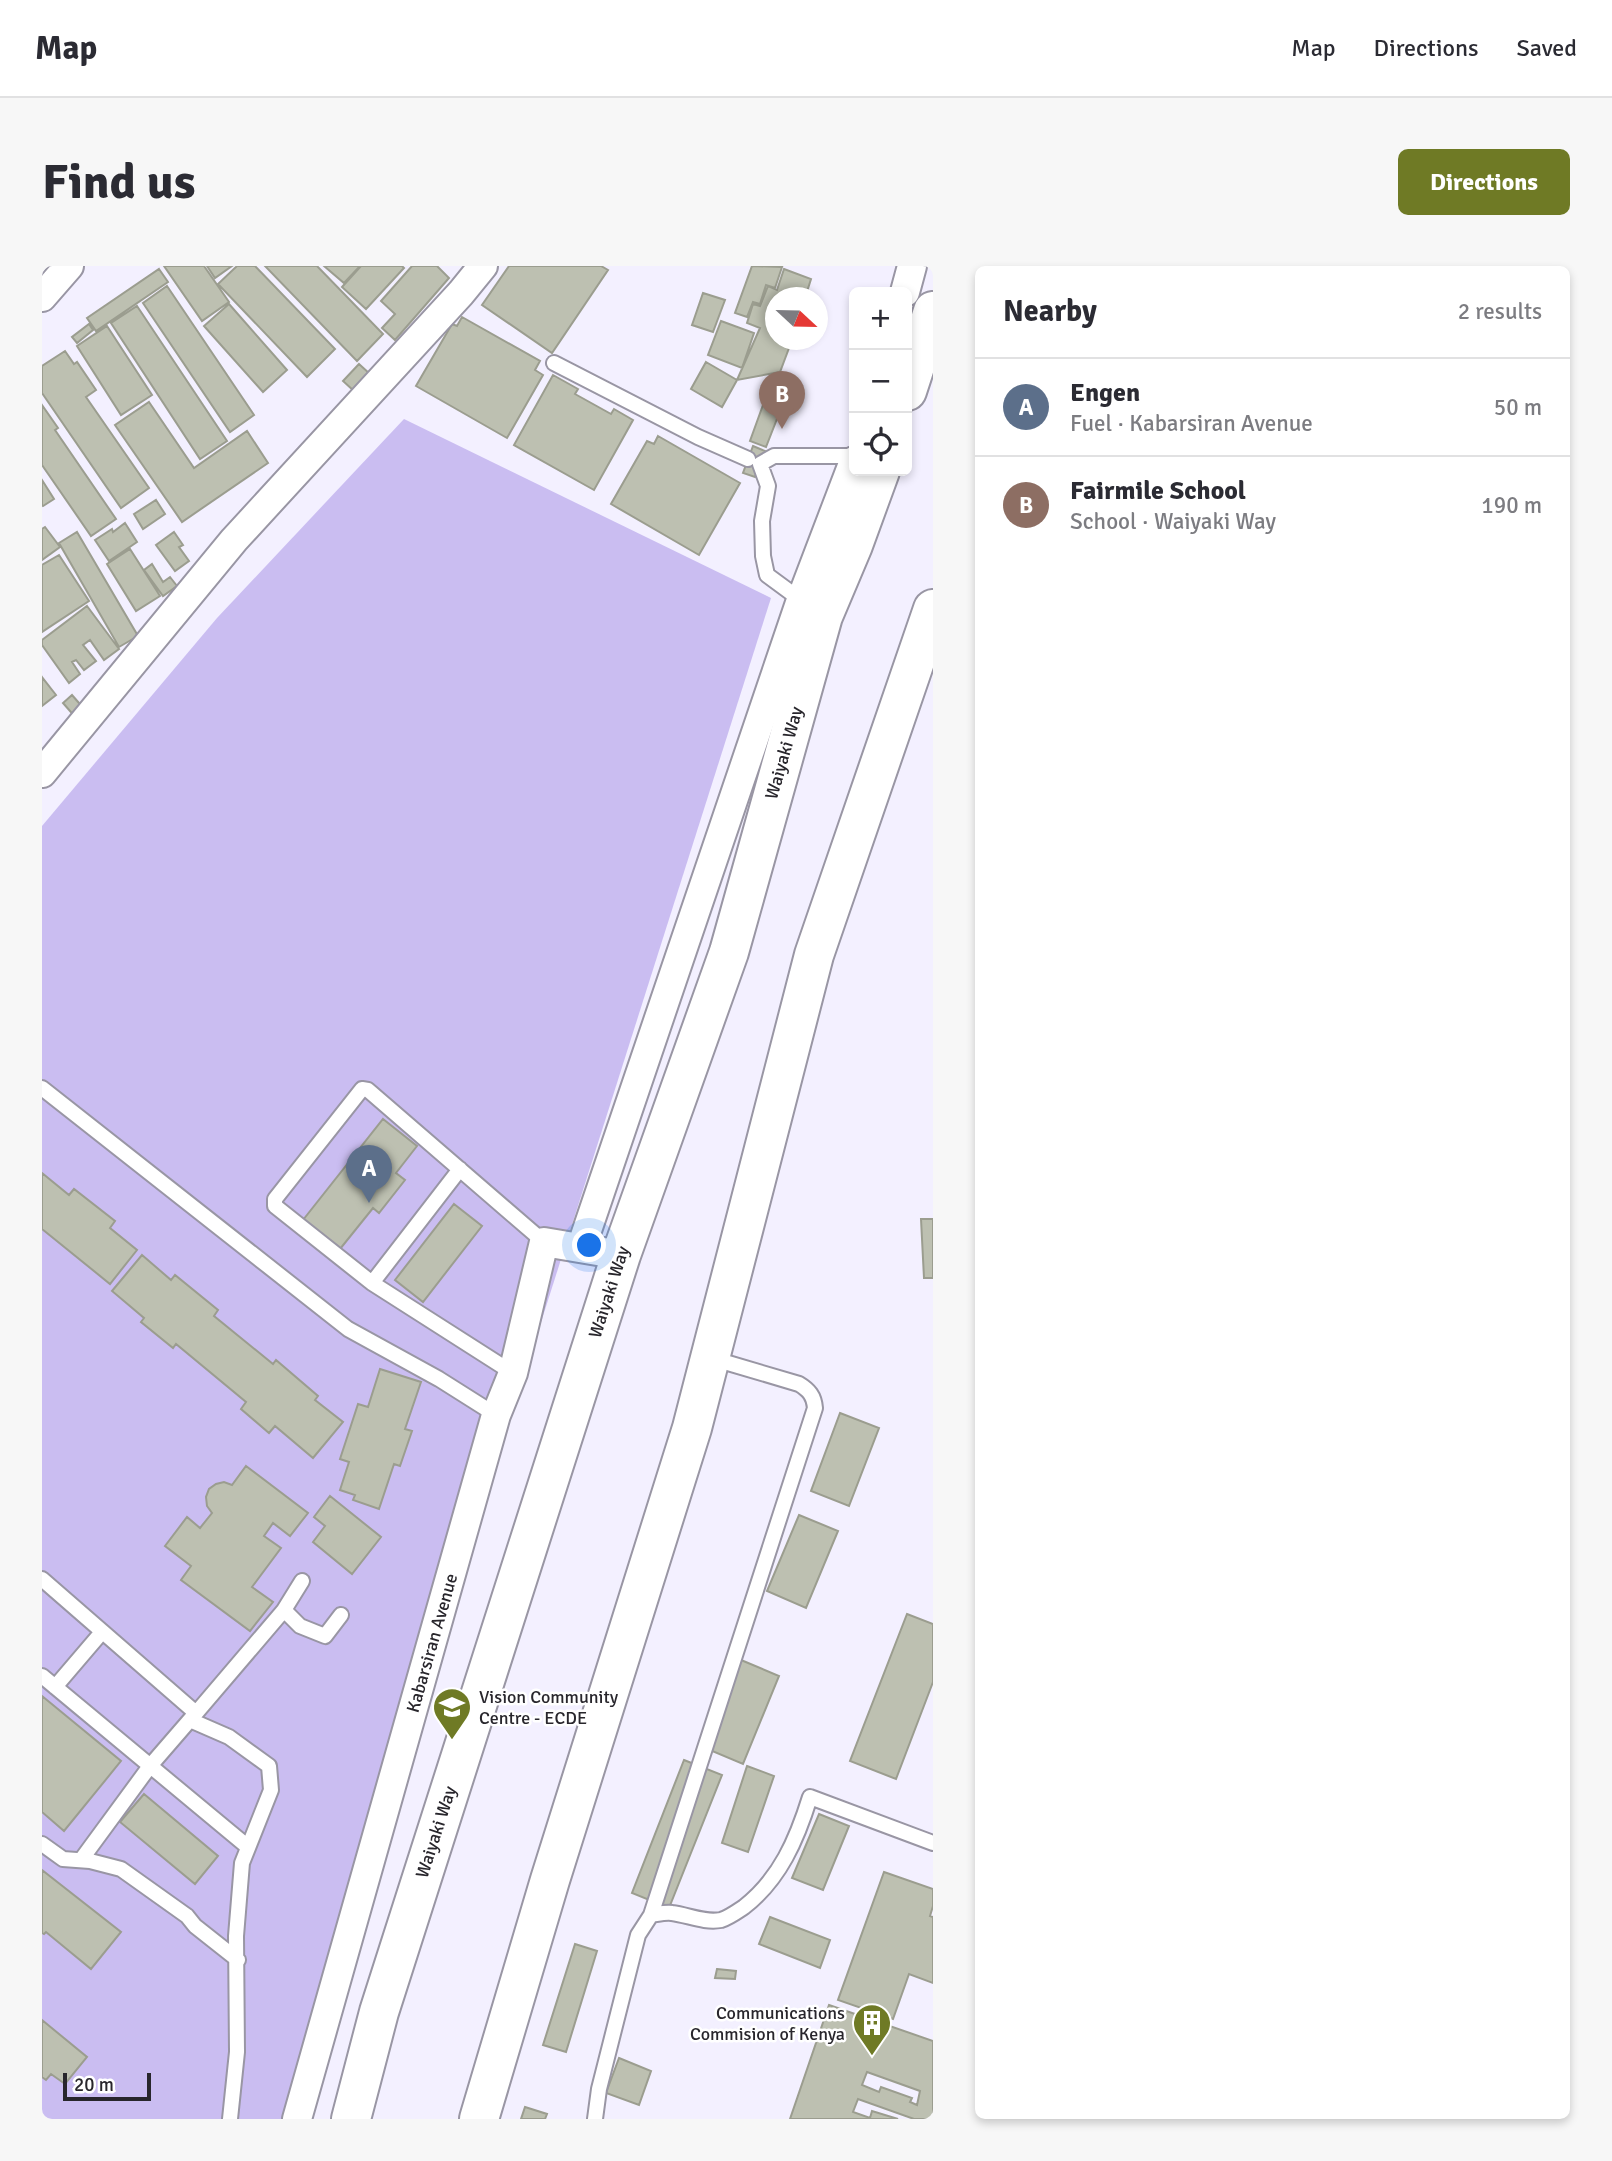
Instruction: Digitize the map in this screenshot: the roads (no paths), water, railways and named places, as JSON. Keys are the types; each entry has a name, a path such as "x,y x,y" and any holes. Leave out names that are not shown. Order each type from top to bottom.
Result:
{"highway":[{"path":"912,376 933,311"},
{"name":"Waiyaki Way","path":"351,2119 379,2012 621,1255 729,952 812,608 853,545 878,476"},
{"path":"479,2119 550,1880 692,1428 814,956 933,610"}],"street":[{"path":"42,297 69,266"},
{"path":"43,771 234,540 483,266"},
{"path":"906,287 912,266"},
{"path":"581,1248 812,608 849,476"},
{"path":"544,1242 621,1255"},
{"name":"Kabarsiran Avenue","path":"296,2119 496,1416 513,1373 544,1242"}],"lane":[{"path":"554,363 698,437 748,459"},
{"path":"812,608 767,575 763,556 762,521 768,486 760,464 774,456 849,458"},
{"path":"42,1088 348,1329 439,1379 496,1416"},
{"path":"513,1373 372,1283 275,1206 275,1199 362,1089 368,1090 544,1242"},
{"path":"372,1283 460,1169"},
{"path":"595,2119 599,2090 638,1935 651,1915 815,1408 815,1399 799,1384 710,1358"},
{"path":"42,1579 193,1716 229,1737 269,1766 271,1790 242,1863 236,1936 237,2052 230,2119"},
{"path":"80,1860 150,1766 284,1610 302,1581"},
{"path":"284,1610 300,1626 326,1636 341,1615"},
{"path":"55,1687 103,1632"},
{"path":"42,1676 248,1847"},
{"path":"651,1915 670,1912 695,1919 721,1920 738,1911 766,1886 782,1865 800,1829 810,1797 933,1843"},
{"path":"42,1844 63,1859 107,1864 121,1869 187,1916 195,1926 238,1961"}],"place":[{"name":"Fairmile School","path":"782,429"},
{"name":"Engen","path":"369,1203"},
{"name":"Vision Community Centre - ECDE","path":"452,1741"},
{"name":"Communications Commision of Kenya","path":"872,2057"}]}
